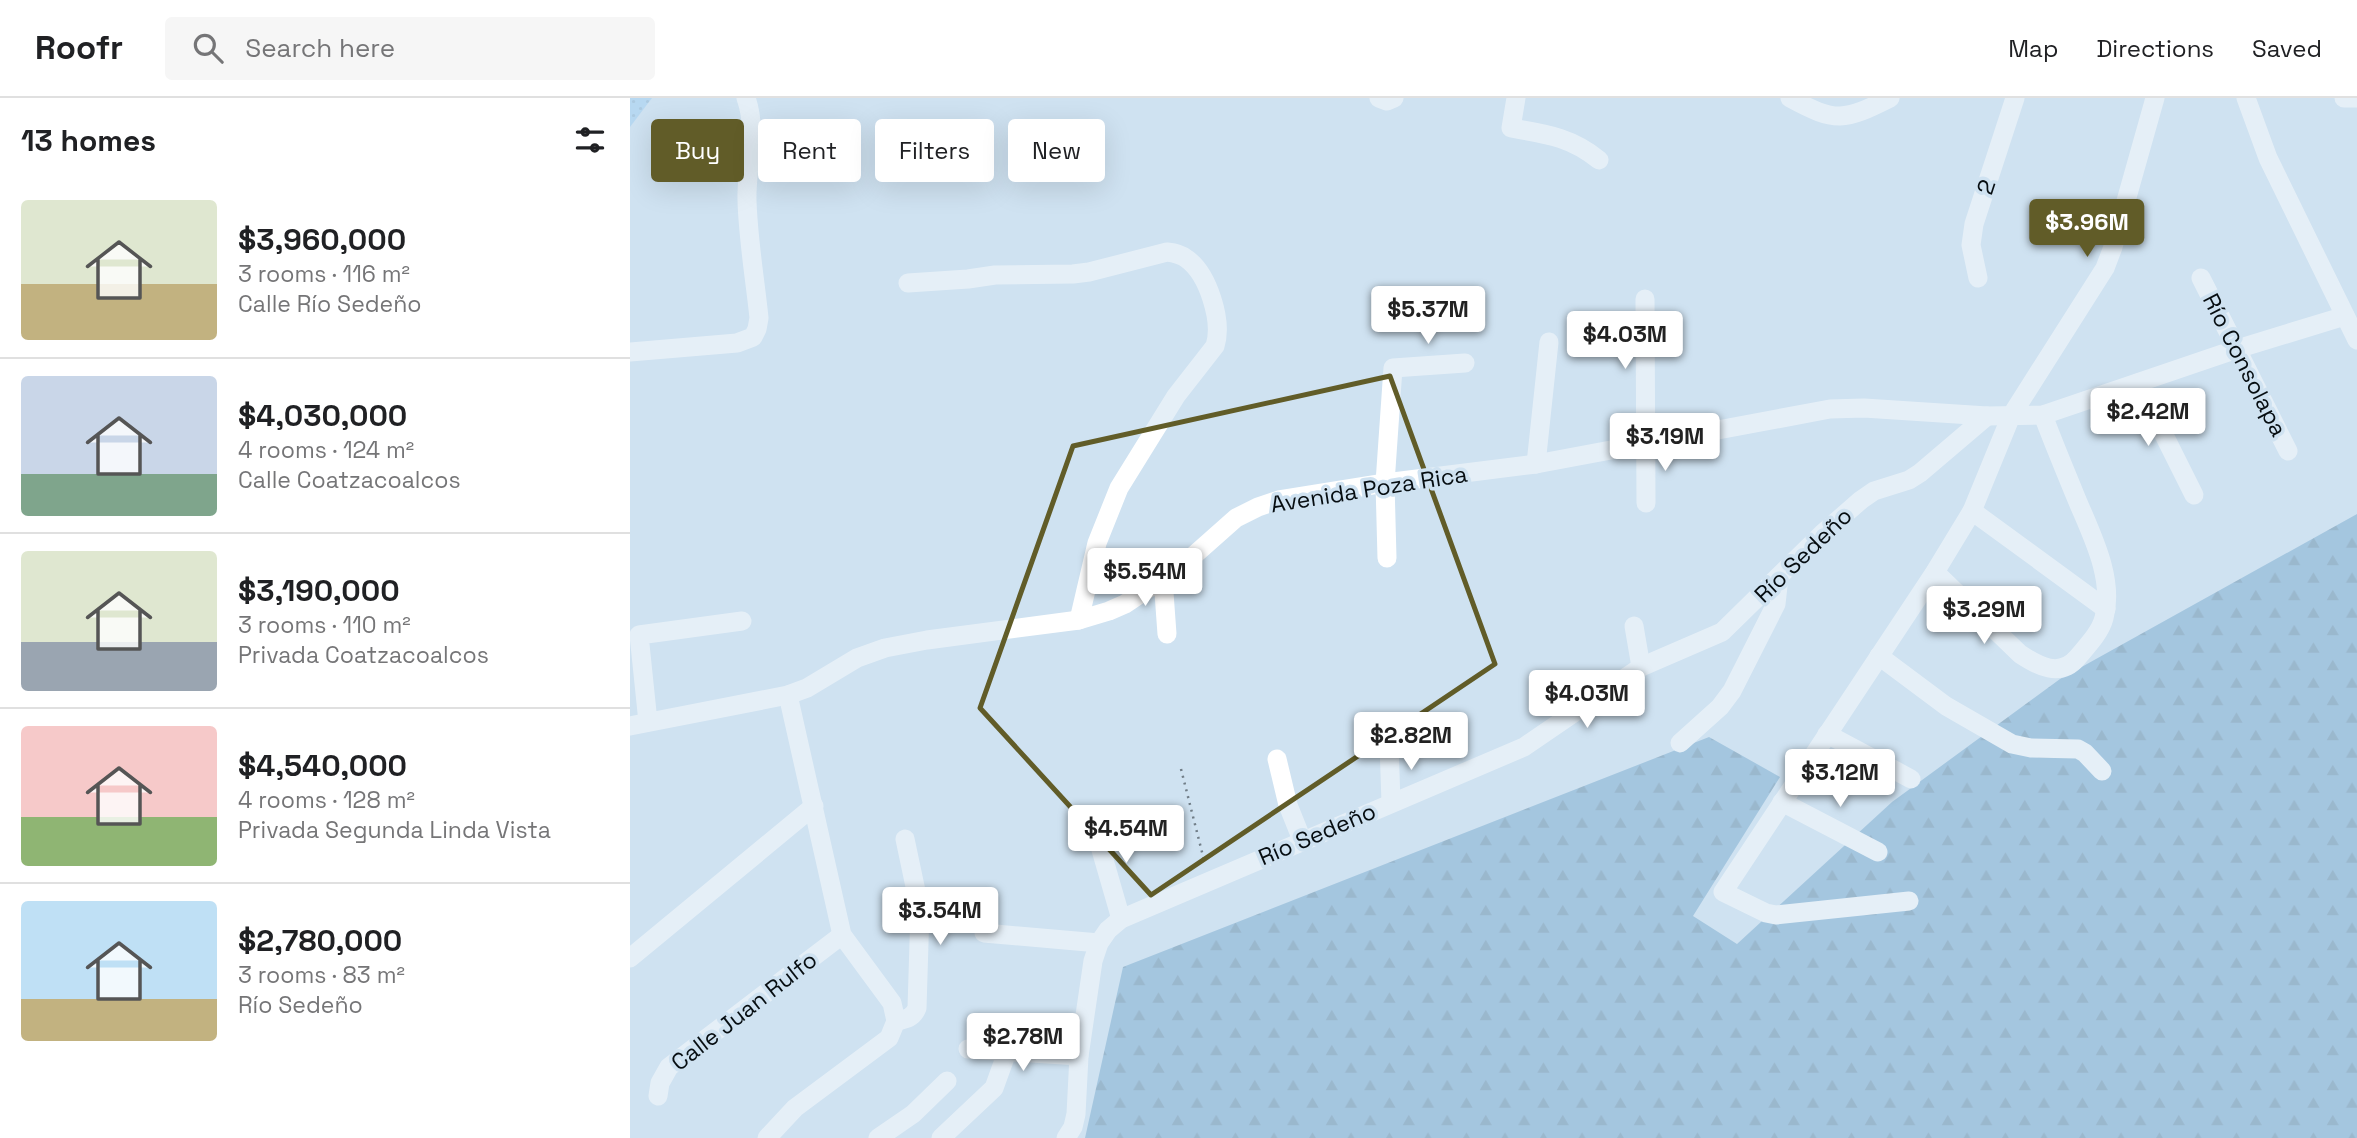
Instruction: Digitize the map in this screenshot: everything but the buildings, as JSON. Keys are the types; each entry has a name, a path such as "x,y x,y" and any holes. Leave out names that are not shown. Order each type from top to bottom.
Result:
{"street":[{"path":"630,352 737,343 753,337 757,329 759,318 747,200 752,132 746,98"},
{"path":"1379,98 1387,101 1394,98"},
{"path":"1516,98 1511,128 1573,142 1599,160"},
{"path":"1790,98 1816,112 1842,117 1865,111 1890,98"},
{"name":"2","path":"1978,278 1971,245 1974,224 2015,98"},
{"path":"1909,901 1776,915 1766,913 1723,892 1935,572 1972,511 2011,416 2105,268 2155,98"},
{"path":"2246,98 2268,158 2357,340"},
{"path":"2344,98 2357,99"},
{"path":"908,284 995,275 1089,272 1167,251 1179,253 1191,261 1212,298 1218,323 1215,346 1177,396 1119,488 1097,542 1079,620"},
{"name":"Río Consolapa","path":"2201,278 2288,451"},
{"path":"1645,299 1646,503"},
{"path":"1987,416 2043,415 2237,349 2345,316"},
{"path":"1536,464 1549,342"},
{"path":"1387,558 1385,483 1393,368 1465,363"},
{"path":"2138,383 2194,495"},
{"name":"Avenida Poza Rica","path":"639,724 788,695 807,688 858,658 885,648 1094,617 1125,604 1163,579 1236,518 1279,500 1385,483 1536,464 1830,409 1864,408 1987,416"},
{"path":"1935,572 2036,665 2047,668 2067,667 2099,631 2106,609 2105,578 2097,547 2043,415"},
{"name":"Río Sedeño","path":"1066,1138 1073,1127 1076,1114 1079,1056 1093,961 1099,943 1108,930 1121,919 1524,747 1641,667 1722,632 1861,500 1874,491 1909,480 1920,473 1987,416"},
{"path":"1972,511 2106,609"},
{"path":"1680,744 1720,707 1732,691 1776,604 1779,577"},
{"path":"1163,579 1167,634"},
{"path":"639,724 639,635 742,621"},
{"path":"1634,626 1641,667"},
{"path":"1879,656 1946,706 2012,744 2031,748 2078,749 2102,771"},
{"name":"Calle Juan Rulfo","path":"788,695 842,935 892,1003 896,1021"},
{"path":"1827,734 1911,779"},
{"path":"1390,743 1391,803"},
{"path":"1277,760 1288,805 1302,840"},
{"path":"1782,802 1878,852"},
{"path":"630,958 814,806"},
{"path":"1093,822 1121,919"},
{"path":"767,1138 795,1108 889,1038 896,1021 915,1014 920,910 905,839"},
{"path":"984,933 1099,943"},
{"name":"Calle Juan Rulfo","path":"658,1096 660,1083 669,1068 842,935"},
{"path":"968,1049 1079,1056"},
{"path":"941,1138 994,1088 1007,1052"},
{"path":"878,1138 913,1114 947,1081"}],"path":[{"path":"1181,769 1209,881"}],"highlighted area":[{"path":"1390,376 1495,664 1151,895 980,708 1073,446"}],"shaded area":[{"path":"630,98 652,98 630,127"}],"green space":[{"path":"2357,514 2357,1138 1085,1138 1123,967 1709,737 1780,777 1693,916 1737,944 1892,802 2060,679"}]}
